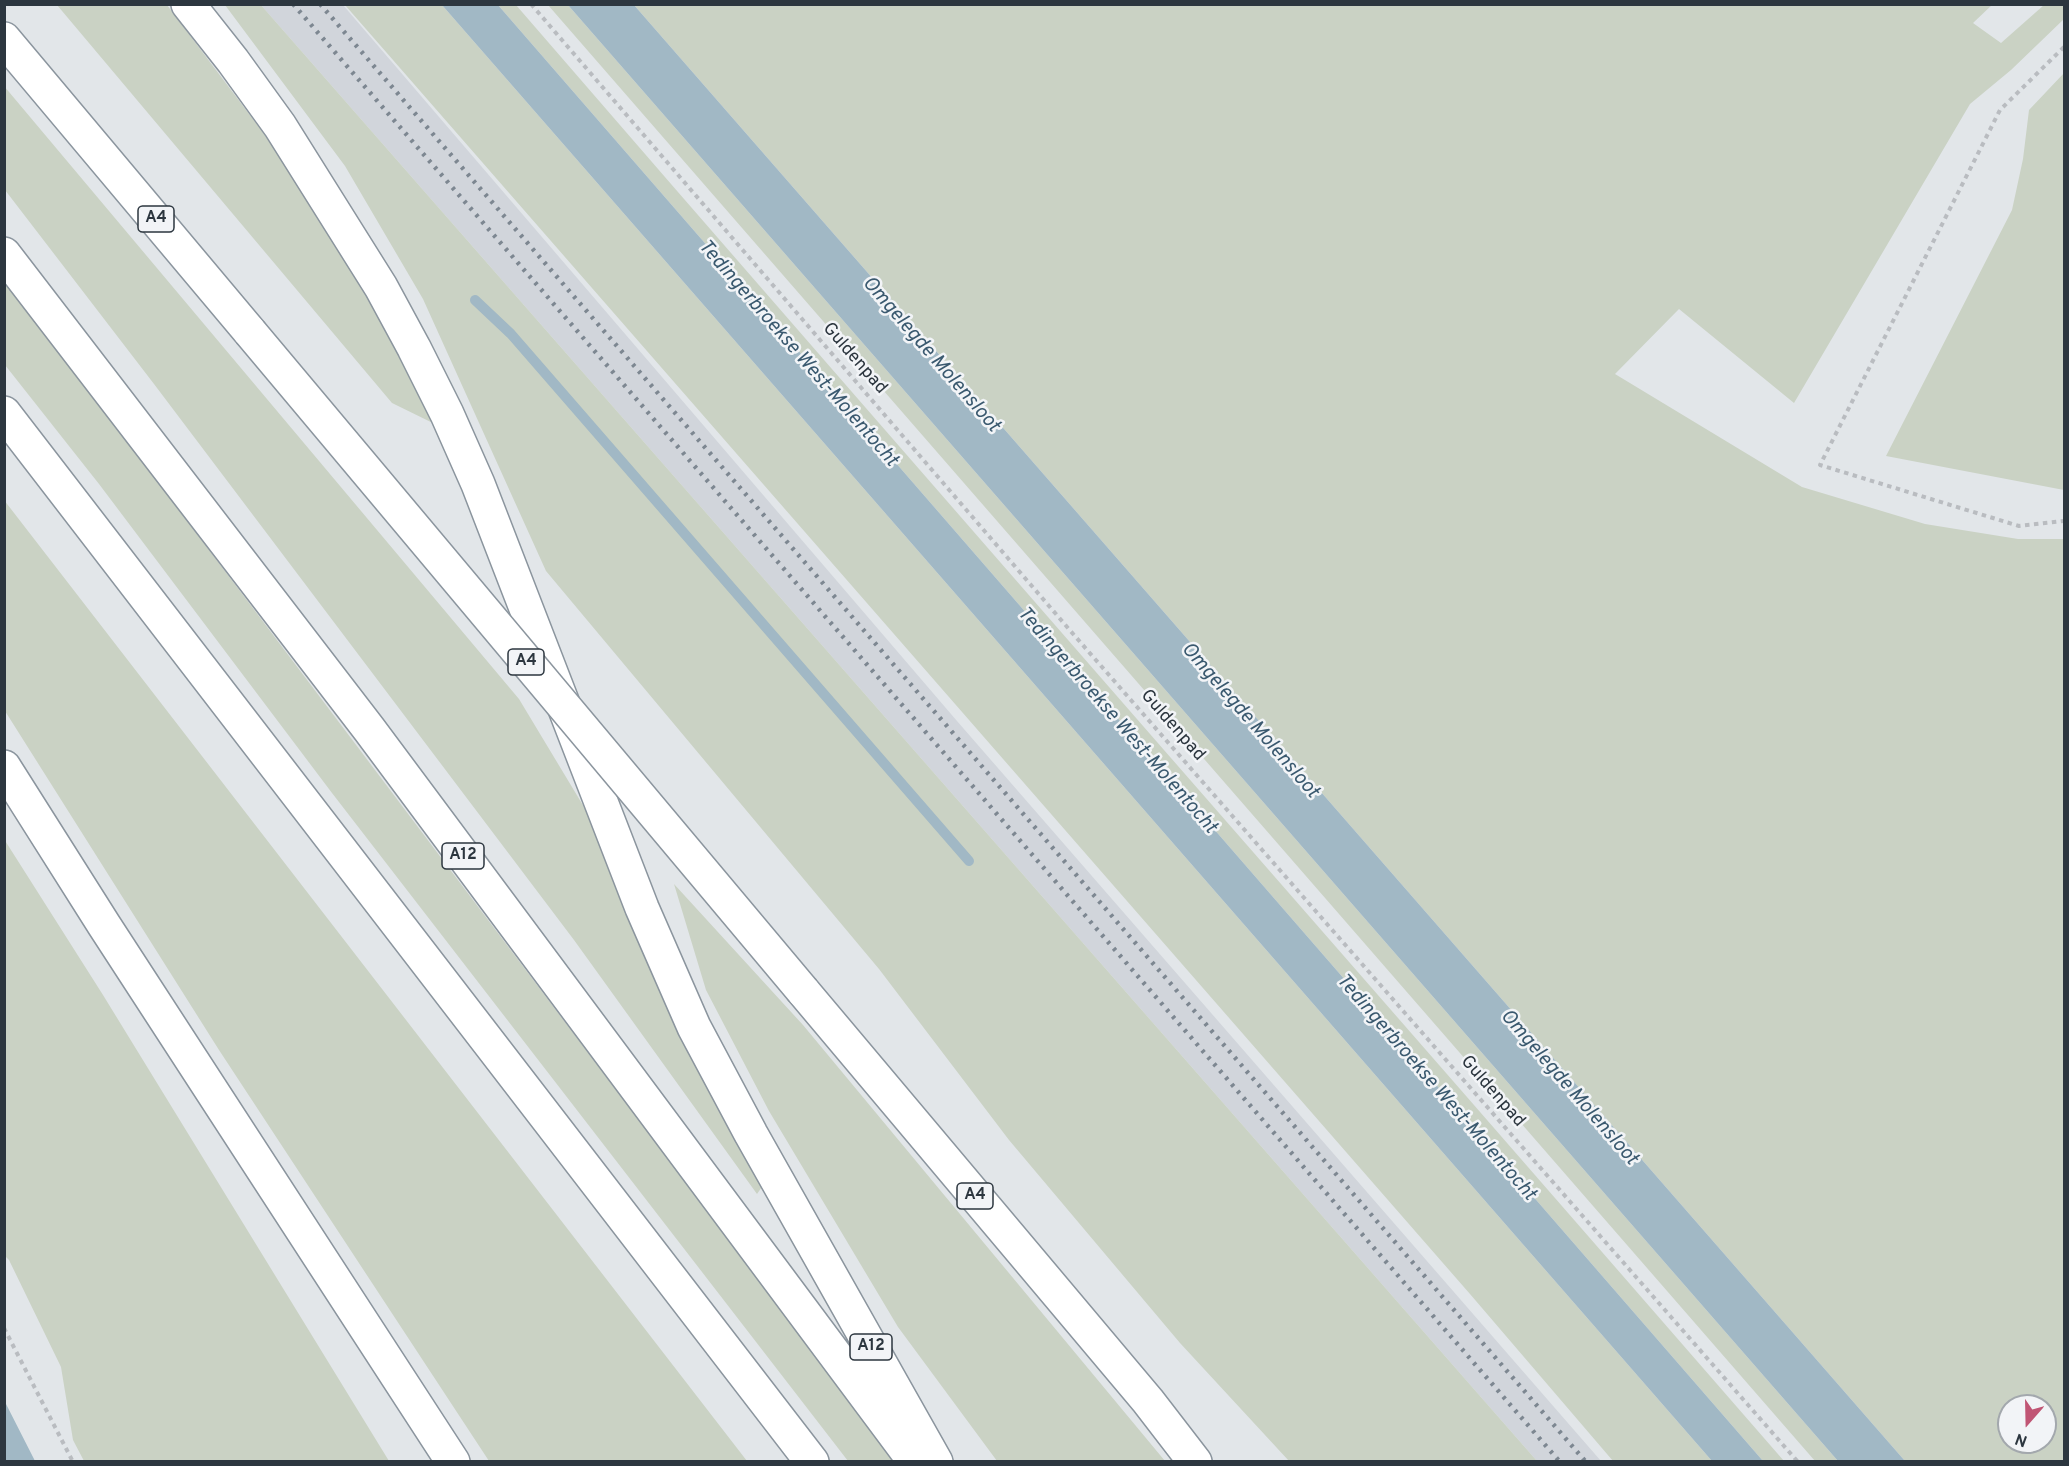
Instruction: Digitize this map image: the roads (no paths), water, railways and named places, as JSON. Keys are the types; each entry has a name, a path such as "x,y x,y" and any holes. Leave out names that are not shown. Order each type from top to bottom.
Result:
{"highway":[{"name":"A12","path":"188,4 280,126 381,287 414,348 478,484 642,908 694,1027 751,1134 936,1461"},
{"name":"A4","path":"4,39 1148,1401 1195,1461"},
{"name":"A12","path":"4,254 369,729 915,1461"},
{"path":"4,412 812,1461"},
{"path":"4,767 453,1461"},
{"name":"A4","path":"1148,1401 1215,1461"}],"water":[{"name":"Tedingerbroekse West-Molentocht","path":"442,5 498,5 1763,1461 1712,1461"},
{"name":"Omgelegde Molensloot","path":"568,5 634,5 1905,1461 1838,1461"},
{"path":"5,1402 35,1461 5,1461"}],"waterway":[{"path":"475,300 511,334 969,861"}],"railway":[{"path":"293,4 1560,1462"},
{"path":"320,4 1586,1462"}]}
